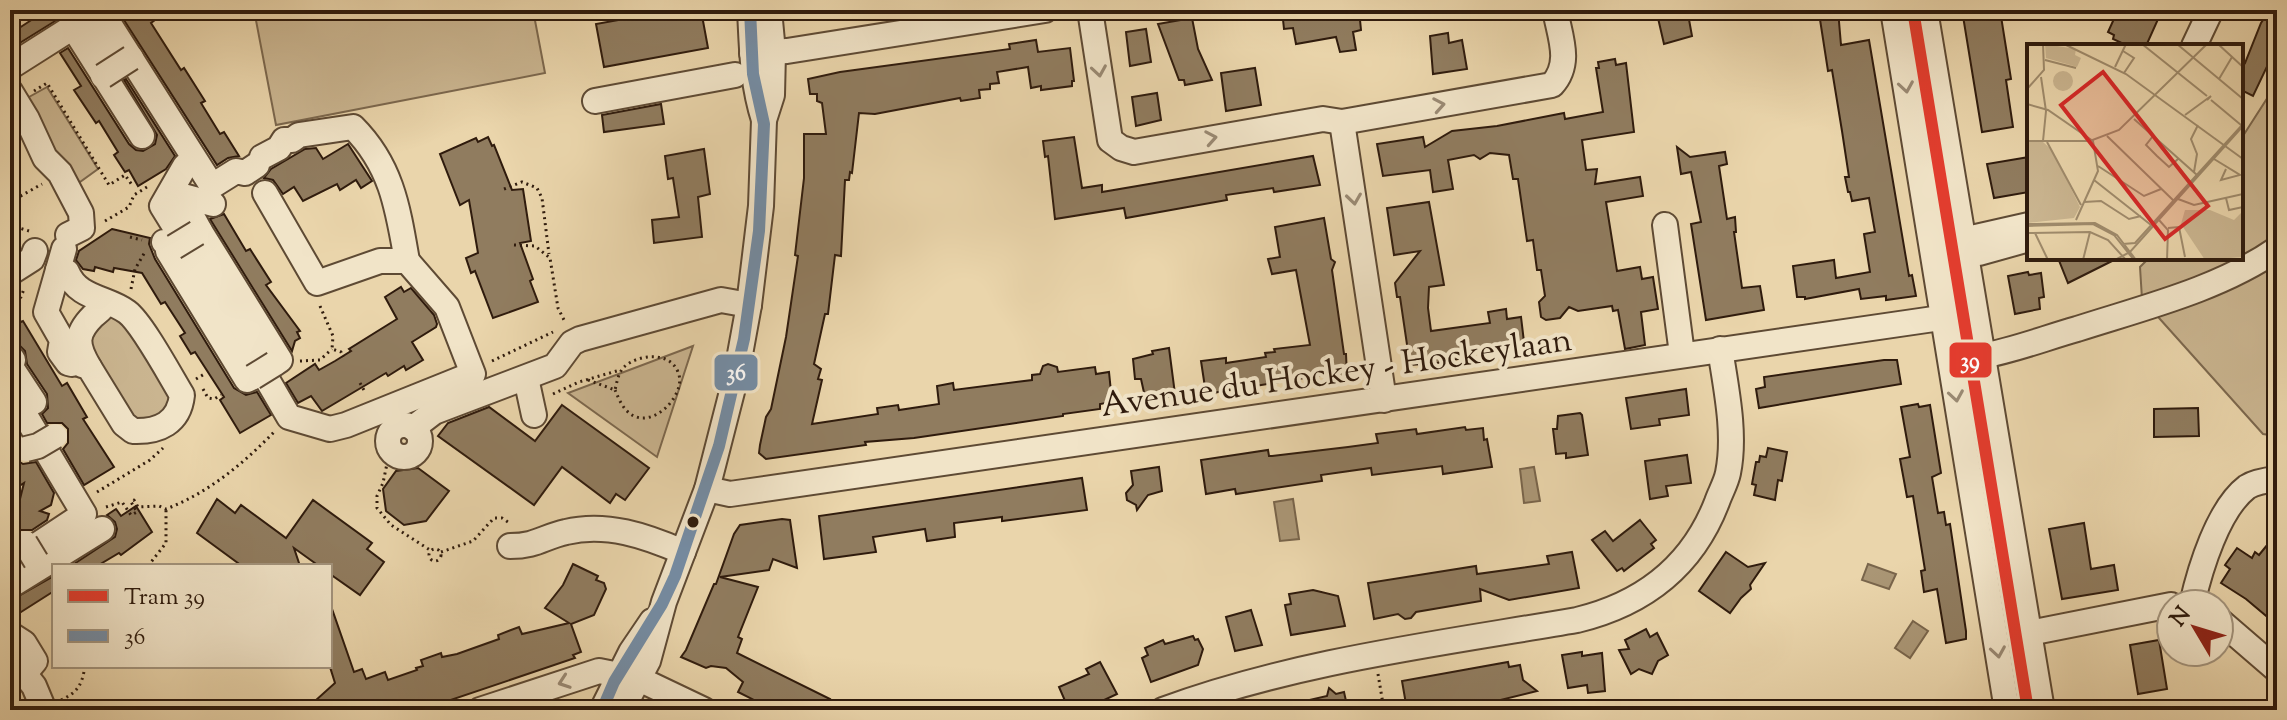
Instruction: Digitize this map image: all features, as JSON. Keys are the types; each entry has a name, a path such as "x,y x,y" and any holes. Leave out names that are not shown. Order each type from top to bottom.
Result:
{"street":[{"path":"750,10 762,52"},
{"path":"602,710 630,676 648,661 664,602 707,489 736,376 749,305 761,206 764,120 755,93 769,10"},
{"path":"762,52 1045,10"},
{"path":"1090,10 1110,140 1134,152 1323,119 1342,122 1552,85 1562,74 1565,61 1555,10"},
{"path":"1893,10 2007,710"},
{"path":"1925,10 2042,710"},
{"path":"2195,44 2211,10"},
{"path":"2207,44 2223,10"},
{"path":"76,13 93,20 196,191"},
{"path":"111,26 131,58 196,191 111,26"},
{"path":"10,67 73,27 142,136"},
{"path":"103,76 131,58"},
{"path":"595,101 735,75"},
{"path":"10,91 45,158 60,173 84,222 66,247 46,312 62,340 60,352 68,363 81,365"},
{"path":"1342,122 1384,400"},
{"path":"473,374 330,429 289,417 179,241 162,206 196,191 242,156 255,163 281,146 284,140 353,127 369,145 394,189 407,261 447,307 473,374 492,391"},
{"path":"265,193 317,283 380,261 407,261"},
{"path":"1665,225 1682,354"},
{"path":"1964,249 1976,237 2027,225"},
{"path":"1964,249 1979,253 2027,240"},
{"path":"10,273 32,259 32,241"},
{"path":"179,241 280,360 275,366 247,380 168,251 179,241"},
{"path":"66,247 67,272 72,284 128,313 182,395 176,416 160,429 133,431 124,424 81,365 77,338 81,328 103,309 106,302"},
{"path":"1982,356 2012,351 2140,311 2205,285 2277,249"},
{"path":"390,449 406,457 417,451 420,438 413,428 434,412 555,366 572,343 580,339 721,300 749,305"},
{"name":"Avenue du Hockey - Hockeylaan","path":"707,489 730,494 1975,313"},
{"path":"1163,710 1289,671 1577,620 1609,612 1652,589 1682,562 1708,526 1728,474 1730,441 1720,349"},
{"path":"10,371 68,457 38,446 26,449"},
{"path":"10,371 84,514 10,563"},
{"path":"526,378 533,411"},
{"path":"10,422 45,479"},
{"path":"2196,588 2228,507 2249,485 2276,479"},
{"path":"520,546 563,532 598,527 657,541 683,552"},
{"path":"10,586 28,553 102,529"},
{"path":"2029,633 2155,608"},
{"path":"10,634 24,643 35,661 18,665 44,710"},
{"path":"2235,634 2277,670"},
{"path":"480,710 599,671 630,676 704,710"},
{"path":"622,710 630,676"}],"path":[{"path":"47,83 109,185 125,175 132,185"},
{"path":"10,202 60,173"},
{"path":"504,189 522,182 537,188 542,198 558,308 566,325"},
{"path":"10,225 32,241"},
{"path":"133,280 146,248 153,250 179,241"},
{"path":"514,245 535,246 550,258"},
{"path":"275,366 320,360 332,349 333,336 315,293 317,283"},
{"path":"332,349 341,352 343,357"},
{"path":"533,411 557,391 588,380 621,370 630,363 653,355 669,361 678,370 680,383 663,411 653,417 641,418 628,413 615,390 588,380"},
{"path":"615,390 621,370"},
{"path":"206,373 196,381 208,398 221,395"},
{"path":"166,509 219,482 251,457 289,417"},
{"path":"77,504 162,451 164,444 160,429"},
{"path":"390,449 377,496 377,508 391,525 430,550 438,549 441,552 473,541 494,518 502,518 515,526 520,546"},
{"path":"136,510 131,502 134,500 138,507 159,506 166,509"},
{"path":"150,564 166,543 166,509"},
{"path":"430,550 428,554 433,561 441,557 441,552"},
{"path":"1375,654 1384,710"},
{"path":"44,710 76,694 85,668"}],"shaded area":[{"path":"254,10 533,10 545,73 276,125"},
{"path":"2277,83 2277,436 2263,434 2142,299 2140,267 2147,260 2243,260 2243,136"},
{"path":"47,87 98,169 73,187 20,102"},
{"path":"117,314 172,391 167,414 139,425 84,346 92,323"},
{"path":"693,346 657,457 568,393"},
{"path":"1534,467 1540,501 1524,503 1520,469"},
{"path":"1293,499 1299,539 1280,541 1274,502"},
{"path":"1868,564 1896,574 1889,589 1862,580"},
{"path":"1913,621 1928,631 1910,658 1895,648"}],"building":[{"path":"32,10 55,10 60,18 10,49 10,34 36,17"},
{"path":"134,10 149,10 155,20 151,23 205,101 201,103 220,134 224,132 239,156 217,165 122,17"},
{"path":"674,10 701,10 708,48 604,67 596,24"},
{"path":"1282,10 1359,10 1361,30 1353,32 1356,50 1340,52 1336,37 1296,44 1293,28 1284,29"},
{"path":"1838,10 1841,45 1869,40 1909,276 1912,275 1916,296 1861,299 1859,289 1805,299 1797,297 1793,266 1834,260 1836,278 1870,272 1864,234 1875,232 1869,198 1852,201 1848,192 1845,177 1849,177 1842,131 1819,13"},
{"path":"1962,10 2000,10 2011,79 2006,80 2013,127 1982,132"},
{"path":"2118,10 2144,10 2159,17 2147,44 2124,44 2113,39 2114,35 2108,32"},
{"path":"2270,10 2277,10 2277,61 2271,58 2253,96 2243,91 2243,62"},
{"path":"1688,14 1692,36 1664,44 1658,18"},
{"path":"1192,18 1198,49 1212,80 1185,85 1184,80 1179,80 1158,24"},
{"path":"1146,29 1151,62 1130,66 1126,32"},
{"path":"1448,33 1449,43 1462,40 1467,69 1433,74 1430,36"},
{"path":"1036,40 1038,52 1070,48 1072,86 1041,90 1041,86 1031,88 1028,67 997,72 999,83 990,84 990,89 979,90 980,98 961,101 960,98 875,114 859,113 852,173 849,180 845,180 841,256 835,255 828,314 825,314 814,364 821,369 818,379 822,380 812,424 878,414 877,408 898,405 899,410 939,404 937,386 953,383 954,390 1032,380 1032,375 1040,374 1043,366 1048,364 1057,367 1058,372 1095,367 1096,374 1109,372 1112,402 1100,404 1100,409 1063,416 914,438 865,442 866,445 766,459 759,453 760,445 786,337 798,256 795,255 804,178 804,134 826,134 822,103 817,101 817,94 810,94 808,79 1010,49 1009,44"},
{"path":"68,48 129,144 143,151 155,144 157,135 126,79 175,156 166,169 138,186 129,170 125,172 114,155 118,152 99,121 96,123 74,90 81,86 60,53"},
{"path":"1615,59 1616,65 1626,63 1634,132 1582,140 1586,170 1597,169 1595,184 1640,177 1643,196 1606,202 1617,271 1640,267 1642,279 1653,277 1658,309 1641,312 1645,345 1625,349 1618,310 1613,311 1612,306 1578,311 1569,307 1560,318 1546,320 1541,317 1539,302 1545,296 1541,270 1537,270 1533,240 1527,241 1518,179 1513,179 1509,155 1490,153 1480,159 1474,155 1448,160 1453,189 1433,192 1430,170 1383,176 1377,144 1423,137 1425,147 1452,131 1564,113 1565,119 1603,112 1596,68 1599,68 1598,62"},
{"path":"1255,68 1261,105 1226,111 1221,73"},
{"path":"1157,93 1161,120 1136,126 1132,97"},
{"path":"661,104 664,124 604,132 602,115"},
{"path":"488,137 512,190 523,189 531,241 520,243 538,302 493,318 475,271 471,273 466,258 478,253 469,200 460,205 440,154 476,138 478,142"},
{"path":"1074,137 1082,188 1102,185 1102,192 1313,156 1320,185 1226,195 1227,200 1126,218 1124,208 1055,219 1048,156 1045,157 1043,141"},
{"path":"348,144 372,181 361,188 356,180 340,190 337,184 303,201 294,187 283,194 273,180 264,178 271,169 305,149 316,148 323,159"},
{"path":"1677,147 1690,157 1725,152 1727,164 1719,166 1727,219 1735,217 1734,232 1742,288 1760,286 1764,310 1706,320 1691,224 1701,222 1691,172 1681,174"},
{"path":"704,149 710,194 698,197 702,237 654,243 652,220 679,217 673,178 668,179 665,156"},
{"path":"2027,157 2027,192 1994,198 1987,164"},
{"path":"1429,202 1444,285 1429,287 1431,331 1490,323 1488,312 1506,309 1507,319 1521,317 1524,342 1473,350 1474,356 1410,365 1395,283 1420,251 1394,255 1387,208"},
{"path":"224,214 246,251 250,249 271,282 266,285 300,331 297,332 300,338 295,341 292,351 210,219"},
{"path":"1324,218 1331,259 1335,262 1332,270 1347,377 1332,379 1329,374 1206,394 1201,361 1226,358 1226,363 1266,357 1265,353 1275,352 1274,349 1310,345 1296,270 1272,274 1268,259 1280,257 1275,227"},
{"path":"112,229 150,238 155,259 234,388 246,395 257,392 271,415 240,433 220,400 224,397 195,352 191,354 180,336 185,333 165,302 161,304 142,273 114,268 113,272 95,267 94,271 83,269 76,260 79,251"},
{"path":"2059,260 2114,260 2068,283"},
{"path":"2028,272 2029,275 2041,273 2044,297 2039,298 2040,309 2015,314 2008,276"},
{"path":"401,287 404,292 411,288 434,315 437,324 412,342 423,360 406,370 404,366 388,376 386,373 322,411 311,396 298,403 286,383 315,364 319,370 335,361 397,319 385,297"},
{"path":"10,304 62,386 67,383 87,417 83,419 114,467 84,485 63,449 68,443 68,429 62,423 47,423 42,414 48,408 47,394 27,364 25,351 10,341"},
{"path":"1169,348 1175,394 1170,397 1145,397 1141,379 1135,379 1133,359"},
{"path":"1897,360 1901,384 1759,408 1756,389 1765,387 1764,377"},
{"path":"1686,389 1689,415 1659,419 1660,425 1631,429 1626,398"},
{"path":"1918,404 1919,407 1930,405 1941,473 1932,477 1938,513 1944,512 1946,525 1950,524 1966,631 1966,639 1946,643 1937,589 1924,592 1921,571 1925,570 1913,496 1907,497 1900,459 1910,457 1901,407"},
{"path":"562,405 649,468 625,500 616,494 610,503 562,467 534,505 438,436 448,423 489,407 535,441"},
{"path":"2198,408 2199,436 2154,437 2154,409"},
{"path":"1580,413 1588,455 1566,458 1566,453 1556,454 1553,429 1557,429 1558,416"},
{"path":"10,419 20,436 11,446 15,459 23,464 36,462 54,493 51,505 40,511 49,514 47,520 32,530 18,530 10,542 10,529 24,483 10,492"},
{"path":"1465,427 1466,430 1483,428 1492,467 1443,474 1442,466 1372,475 1371,468 1321,475 1322,481 1236,494 1235,489 1206,494 1201,460 1268,450 1269,456 1272,456 1348,447 1378,443 1376,434 1416,429 1417,434"},
{"path":"1768,448 1787,452 1775,500 1754,495 1756,485 1752,484 1756,462 1759,462 1760,456 1766,457"},
{"path":"1687,455 1691,483 1666,486 1668,496 1650,499 1645,461"},
{"path":"1159,467 1162,491 1148,495 1137,510 1136,505 1127,500 1126,493 1133,485 1131,471"},
{"path":"418,468 449,491 426,521 404,525 386,511 383,489 396,471"},
{"path":"1082,478 1087,510 1002,521 1002,517 954,523 955,537 927,541 925,529 873,537 876,552 824,559 819,516"},
{"path":"217,499 235,513 241,505 286,538 313,500 372,543 367,549 384,562 360,595 332,575 332,564 316,564 294,548 299,564 239,564 197,533"},
{"path":"136,506 152,532 121,555 119,553 100,564 74,564 115,537 115,522 107,515 116,509 121,516"},
{"path":"790,520 797,568 773,559 769,570 720,577 758,587 738,637 742,639 737,653 830,699 825,710 774,710 738,692 743,682 726,668 706,668 681,657 740,525"},
{"path":"1640,520 1656,540 1651,544 1654,548 1624,571 1622,568 1617,571 1592,540 1605,531 1613,541"},
{"path":"2084,523 2091,569 2114,565 2118,590 2062,599 2049,529"},
{"path":"2268,544 2277,551 2277,625 2235,592 2235,588 2221,583 2230,569 2225,565 2237,548 2252,558 2255,552 2259,555"},
{"path":"1572,552 1579,588 1509,600 1480,589 1481,601 1416,612 1411,618 1405,619 1398,614 1374,619 1368,583 1476,566 1477,574 1549,564 1547,556"},
{"path":"1726,552 1748,567 1765,563 1750,585 1751,589 1730,613 1699,591"},
{"path":"573,564 598,576 596,580 604,583 606,589 594,615 571,624 581,652 573,655 575,658 421,710 305,710 335,683 330,668 332,609 354,672 362,669 366,679 385,672 388,680 417,670 423,666 421,660 441,653 442,657 457,654 499,639 498,635 519,627 522,634 569,623 545,608 563,585"},
{"path":"52,577 52,592 10,619 10,601"},
{"path":"1313,590 1338,596 1345,626 1291,635 1285,605 1291,604 1289,594"},
{"path":"1251,610 1262,645 1235,651 1226,617"},
{"path":"1646,629 1650,637 1657,633 1668,655 1658,661 1652,674 1639,669 1631,674 1619,650 1629,649 1625,640"},
{"path":"1193,636 1203,649 1198,665 1151,682 1142,658 1148,655 1145,648 1163,640 1165,644"},
{"path":"2155,641 2155,668 2164,668 2167,689 2138,694 2130,645"},
{"path":"1582,652 1582,656 1602,653 1605,691 1588,693 1587,685 1568,688 1562,655"},
{"path":"1100,662 1117,694 1083,710 1069,710 1059,687 1089,674 1086,669"},
{"path":"1508,662 1509,667 1520,665 1523,680 1537,691 1484,704 1485,710 1464,710 1463,703 1407,710 1402,681"},
{"path":"1329,688 1336,694 1344,692 1348,710 1293,710 1292,704 1327,696"}],"tram line":[{"name":"39","path":"1913,10 2028,710"}],"transit line":[{"name":"36","path":"602,710 614,682 662,604 675,576 719,446 744,339 759,231 764,124 753,74 750,10"}]}
